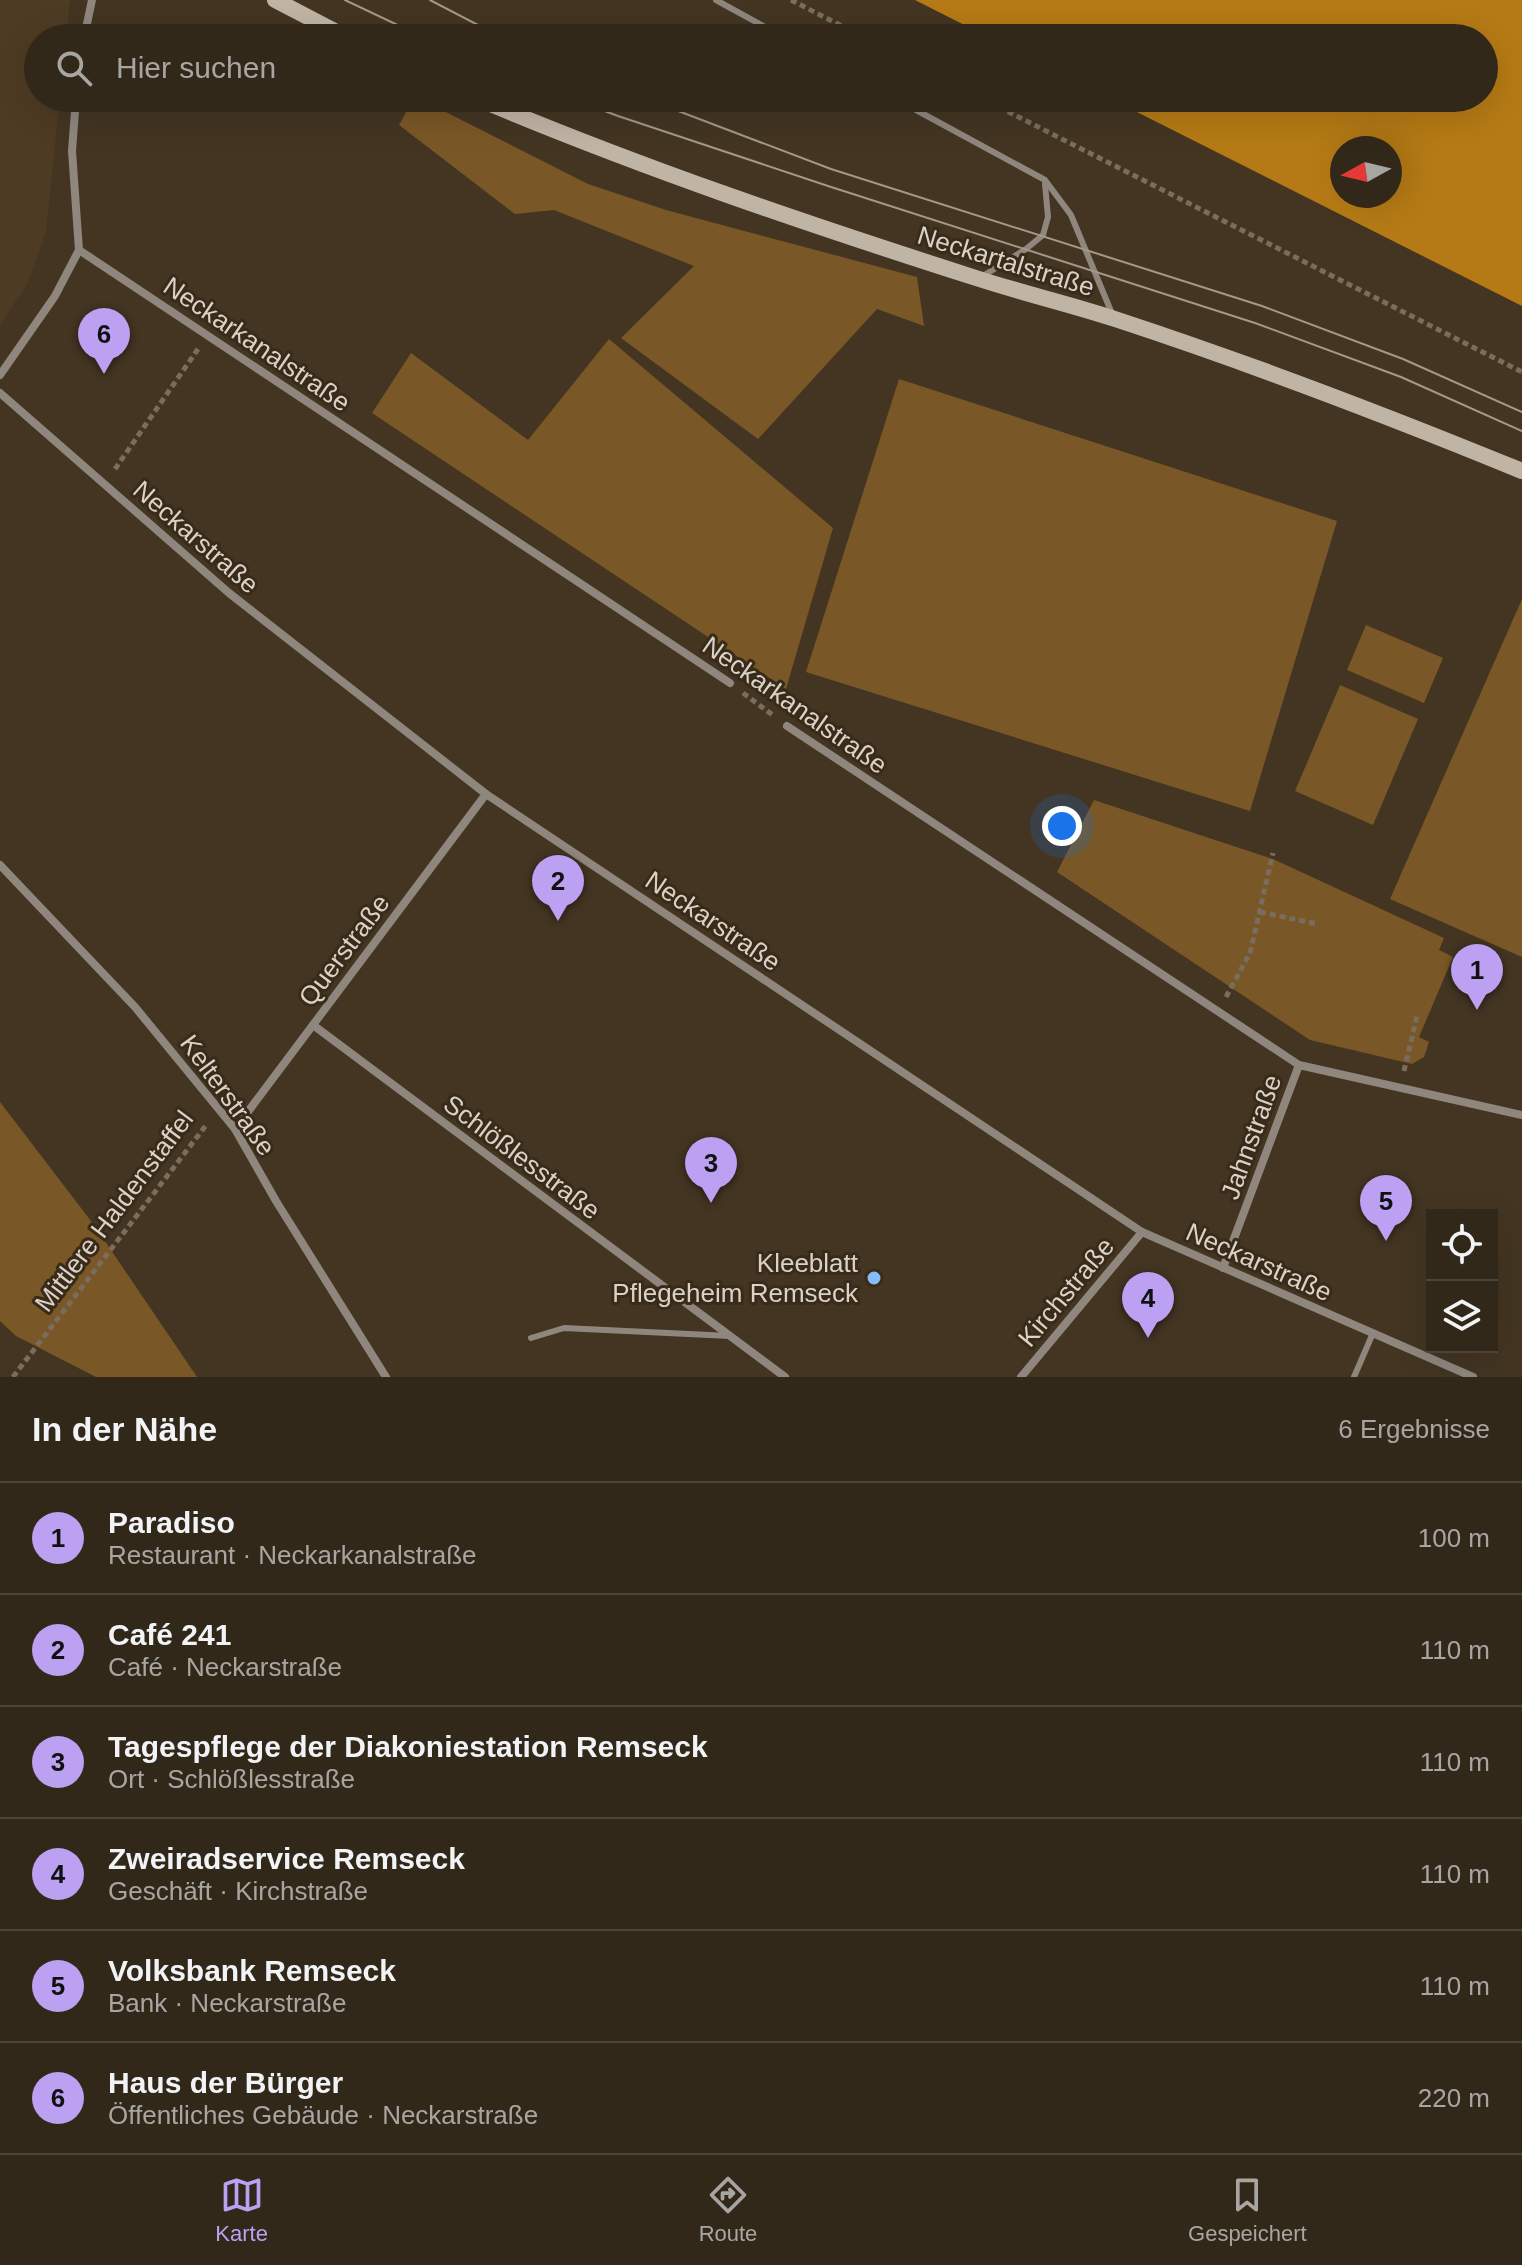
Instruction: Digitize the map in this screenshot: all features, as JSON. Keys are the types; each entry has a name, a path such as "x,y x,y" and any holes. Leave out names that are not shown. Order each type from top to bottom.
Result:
{"main road":[{"path":"275,0 321,24"},
{"name":"Neckartalstraße","path":"509,112 727,196 978,279 1115,319 1395,419 1522,471"}],"street":[{"path":"87,24 92,0"},
{"path":"0,375 55,296 79,250 72,151 75,112"},
{"name":"Neckarkanalstraße","path":"79,250 730,683"},
{"name":"Neckarstraße","path":"0,393 229,593 486,794 1142,1232 1473,1377"},
{"name":"Neckarkanalstraße","path":"787,726 1299,1065 1522,1115"},
{"name":"Querstraße","path":"235,1129 486,794"},
{"name":"Kelterstraße","path":"0,865 135,1007 235,1129 276,1201 386,1377"},
{"name":"Schlößlesstraße","path":"313,1025 785,1377"},
{"name":"Jahnstraße","path":"1223,1268 1299,1065"},
{"name":"Kirchstraße","path":"1021,1377 1142,1232"}],"lane":[{"path":"716,0 760,24"},
{"path":"920,112 1045,180 1071,215 1115,319"},
{"path":"978,279 1043,235 1048,217 1045,180"},
{"path":"531,1338 564,1328 730,1336"},
{"path":"1354,1377 1373,1333"}],"path":[{"path":"791,0 838,24"},
{"path":"1009,112 1522,372"},
{"path":"118,465 208,336"},
{"name":"Neckarkanalstraße","path":"730,683 787,726"},
{"path":"1218,1012 1250,953 1273,853"},
{"path":"1260,912 1317,924"},
{"path":"1400,1088 1417,1016"},
{"name":"Mittlere Haldenstaffel","path":"13,1377 219,1108"}],"shaded area":[{"path":"0,0 70,0 67,24 24,24 24,112 59,112 46,231 29,281 0,325"},
{"path":"915,0 1522,0 1522,306 1137,112 1498,112 1498,24 962,24"},
{"path":"406,112 446,112 588,184 666,210 917,277 924,326 877,309 758,439 621,338 694,266 554,210 515,214 399,125"},
{"path":"609,339 833,528 786,689 372,413 411,353 528,440"},
{"path":"899,379 1337,521 1250,811 806,672"},
{"path":"1522,599 1522,957 1390,899"},
{"path":"1366,625 1443,658 1424,703 1347,670"},
{"path":"1340,685 1418,719 1373,825 1295,791"},
{"path":"1094,800 1273,859 1444,938 1439,950 1453,957 1419,1037 1429,1042 1424,1057 1412,1064 1310,1040 1057,872"},
{"path":"0,1102 94,1225 197,1377 96,1377 16,1336 0,1321"}],"tram line":[{"path":"345,0 396,24"},
{"path":"430,0 476,24"},
{"path":"607,112 1255,323 1401,377 1522,431"},
{"path":"681,112 831,169 1262,306 1403,359 1522,412"}],"place":[{"name":"Haus der Bürger","path":"104,374"},
{"name":"Café 241","path":"558,921"},
{"name":"Paradiso","path":"1477,1010"},
{"name":"Tagespflege der Diakoniestation Remseck","path":"711,1203"},
{"name":"Volksbank Remseck","path":"1386,1241"},
{"name":"Kleeblatt Pflegeheim Remseck","path":"874,1278"},
{"name":"Zweiradservice Remseck","path":"1148,1338"}]}
